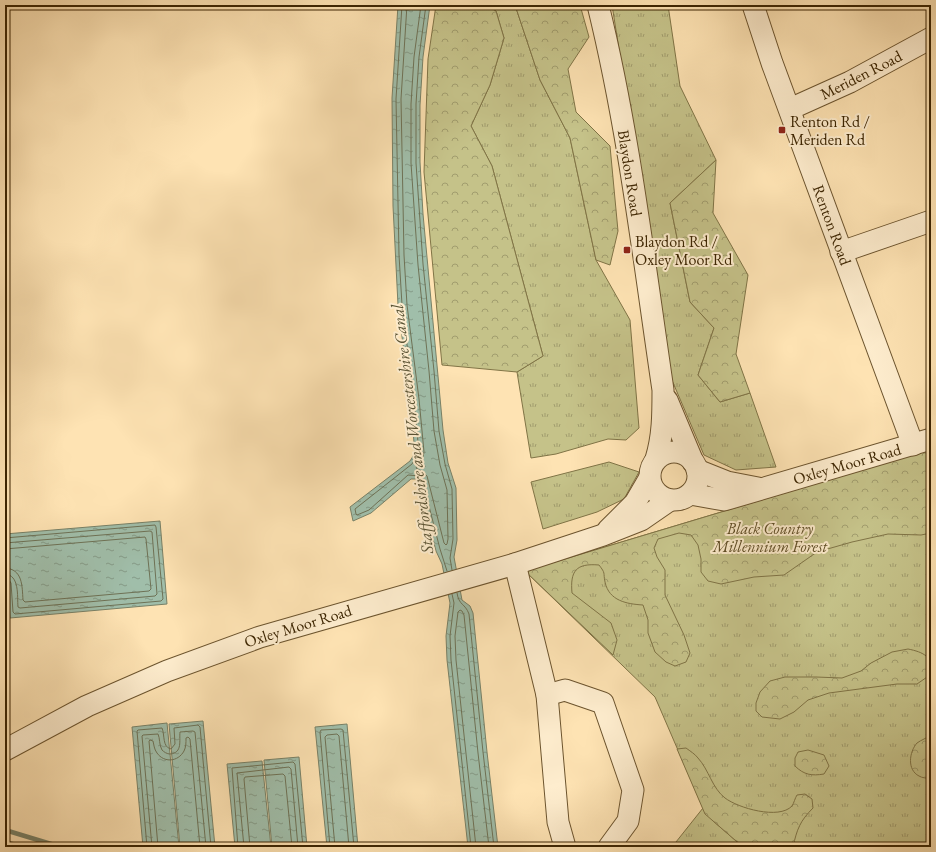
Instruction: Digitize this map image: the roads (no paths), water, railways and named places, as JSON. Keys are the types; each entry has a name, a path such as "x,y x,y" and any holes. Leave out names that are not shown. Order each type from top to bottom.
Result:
{"street":[{"name":"Blaydon Road","path":"598,5 606,38 629,157 663,390 662,428 660,445 656,459"},
{"name":"Renton Road","path":"753,5 772,63 842,252 922,442"},
{"name":"Meriden Road","path":"790,109 850,82 931,38"},
{"path":"842,252 931,221"},
{"name":"Blaydon Road","path":"663,390 673,418 695,466"},
{"name":"Oxley Moor Road","path":"690,494 724,500 922,442"},
{"path":"669,452 684,454 695,466 697,484 690,494 678,500 664,499 657,494 651,487 649,479 651,467 656,459 669,452"},
{"name":"Oxley Moor Road","path":"695,466 727,482 762,489"},
{"name":"Oxley Moor Road","path":"604,535 635,503 649,479"},
{"name":"Oxley Moor Road","path":"5,750 87,706 167,671 260,637 342,612 515,564 604,535 642,520 670,500"},
{"path":"515,564 547,694 558,822 565,847"},
{"path":"547,694 565,690 604,703 633,790 628,821 609,847"}],"water":[{"path":"398,5 430,5 423,57 420,105 420,162 423,214 443,430 448,463 456,488 457,540 454,557 462,600 470,606 473,613 498,847 468,847 447,660 446,636 450,603 442,564 436,551 418,479 411,479 371,513 353,521 350,507 410,461 415,453 398,305 393,206 392,98"},
{"path":"160,521 167,604 10,618 5,562 5,534"},
{"path":"203,721 215,847 180,847 169,724"},
{"path":"167,723 179,847 143,847 132,727"},
{"path":"347,724 358,847 327,847 315,727"},
{"path":"299,757 307,847 272,847 264,760"},
{"path":"262,761 271,847 235,847 227,764"}],"waterway":[{"path":"5,830 61,847"},
{"path":"5,842 23,847"}],"place":[{"name":"Renton Rd / Meriden Rd","path":"782,130"},
{"name":"Blaydon Rd / Oxley Moor Rd","path":"627,250"}],"water label":[{"name":"Staffordshire and Worcestershire Canal","path":"412,429"}],"park label":[{"name":"Black Country Millennium Forest","path":"770,537"}]}
